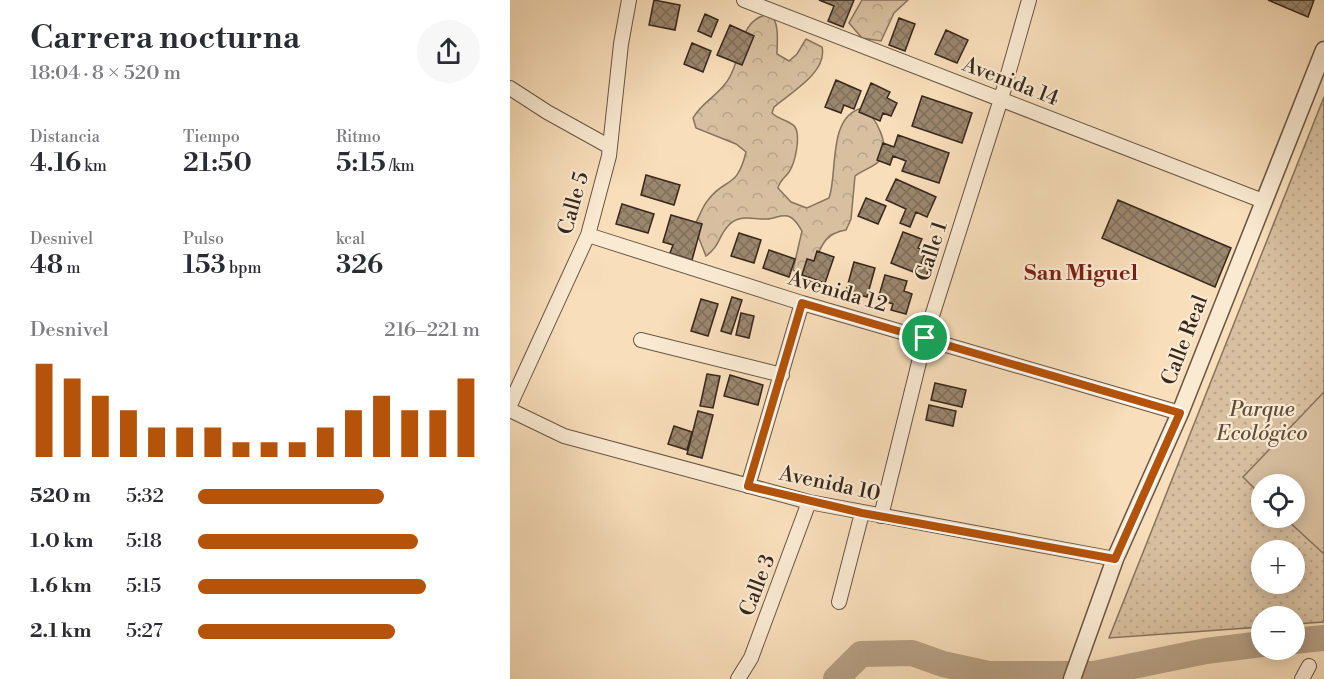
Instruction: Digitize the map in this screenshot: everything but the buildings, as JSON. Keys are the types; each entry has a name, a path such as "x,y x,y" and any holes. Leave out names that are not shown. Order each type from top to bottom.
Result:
{"street":[{"name":"Calle 5","path":"510,405 588,235 610,147 621,44 629,0"},
{"name":"Avenida 14","path":"744,0 1263,201"},
{"name":"Calle 1","path":"881,516 925,338 1001,99 1029,0"},
{"name":"Calle Real","path":"1072,679 1115,559 1180,413 1324,50"},
{"path":"510,88 547,112 610,147"},
{"name":"Avenida 12","path":"588,235 802,303 1180,413"},
{"path":"748,486 802,303"},
{"path":"641,340 782,375"},
{"name":"Avenida 10","path":"510,410 564,436 809,502 1115,559"},
{"name":"Calle 3","path":"738,679 752,658 809,502"},
{"path":"839,602 862,513"},
{"path":"1302,679 1309,666"}],"green space":[{"path":"862,0 908,0 894,13 881,41 862,38 849,23"},
{"path":"770,14 777,27 777,54 789,61 797,54 806,39 822,47 822,56 814,73 774,107 772,113 793,125 797,131 793,163 778,188 791,202 807,208 829,198 839,133 844,122 852,113 863,108 873,118 881,132 884,147 880,160 875,165 855,176 851,219 846,230 836,233 824,242 814,263 803,277 793,270 802,231 790,217 741,218 732,222 714,249 706,256 694,226 708,200 735,178 746,152 736,144 696,128 693,118 731,75 745,32 759,18"},
{"name":"Parque Ecológico","path":"1324,97 1324,622 1305,623 1305,606 1251,606 1251,628 1109,638"},
{"path":"1324,392 1324,554 1296,528 1305,528 1305,474 1251,474 1251,485 1243,477"}],"waterway":[{"path":"1305,640 1324,638"},
{"path":"836,679 861,654 912,653 943,664 989,674 1094,674 1206,651 1251,645"}],"district":[{"name":"San Miguel","path":"1081,272"}],"route":[{"path":"802,303 925,338 1180,413 1115,559 862,513 748,486 802,303"}]}
